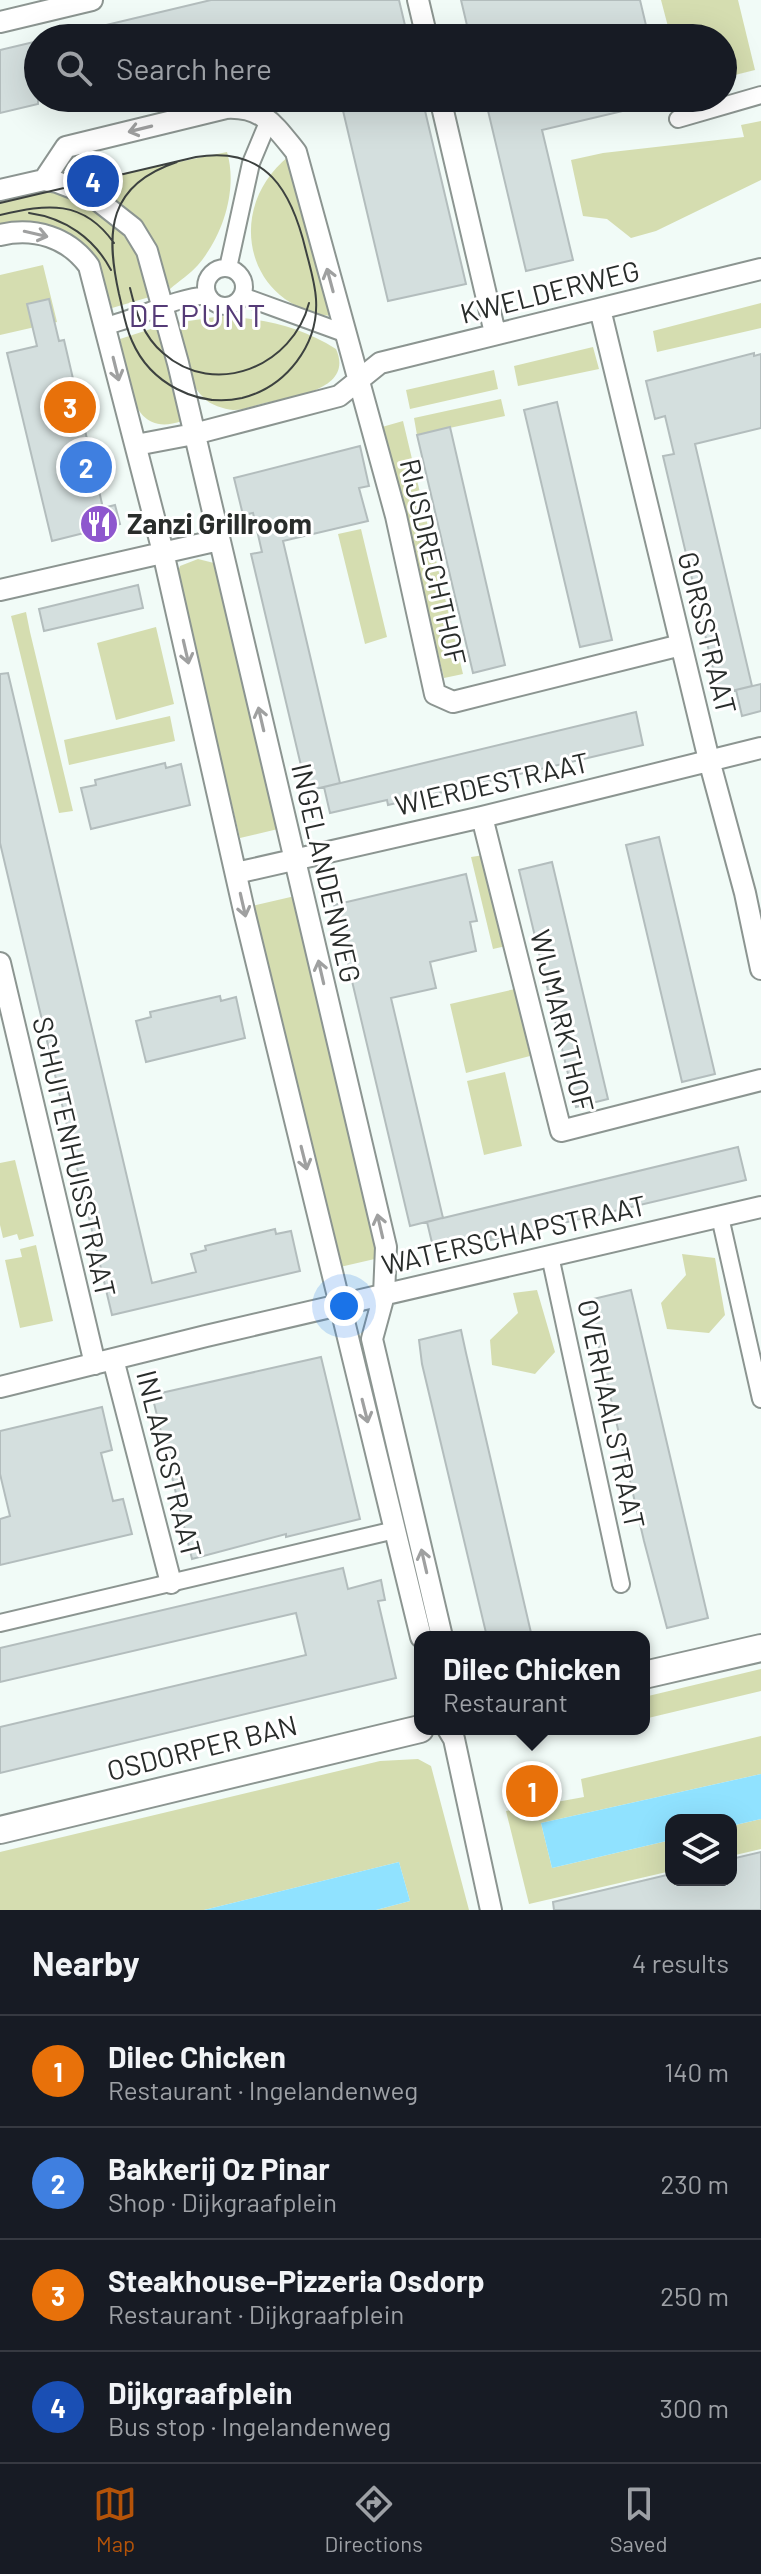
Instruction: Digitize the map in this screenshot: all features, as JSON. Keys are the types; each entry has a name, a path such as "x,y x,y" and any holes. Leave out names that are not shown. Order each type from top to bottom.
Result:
{"street":[{"path":"0,22 92,0"},
{"path":"418,0 424,24"},
{"path":"737,102 761,95"},
{"path":"0,190 44,180 66,147 210,112"},
{"path":"257,112 269,120 296,152 358,382"},
{"path":"443,112 495,333"},
{"path":"678,119 702,112"},
{"path":"228,268 251,163 269,120"},
{"name":"INGELANDENWEG","path":"44,180 91,195 133,228 147,251 163,307 386,1247 384,1295 372,1339 441,1631"},
{"path":"0,235 19,230 37,231 70,246 89,266 169,576 236,873 420,1631"},
{"path":"228,268 242,277 242,296 227,306 216,303 208,295 209,277 219,269 228,268"},
{"name":"KWELDERWEG","path":"136,445 194,434 339,396 380,363 761,269"},
{"path":"105,326 184,297 208,295"},
{"path":"242,296 344,333"},
{"name":"GORSSTRAAT","path":"600,309 709,760 745,893 761,969"},
{"name":"RIJSDRECHTHOF","path":"358,382 396,516 435,694 453,702 681,645"},
{"path":"0,590 219,540"},
{"name":"WIERDESTRAAT","path":"236,873 482,817 761,748"},
{"name":"WIJMARKTHOF","path":"482,817 561,1131 761,1080"},
{"name":"SCHUITENHUISSTRAAT","path":"0,963 104,1362"},
{"name":"WATERSCHAPSTRAAT","path":"0,1387 761,1207"},
{"path":"720,1217 761,1399"},
{"name":"OVERHAALSTRAAT","path":"550,1256 621,1584"},
{"name":"INLAAGSTRAAT","path":"104,1362 171,1583"},
{"path":"0,1623 395,1530"},
{"path":"650,1674 761,1648"},
{"name":"OSDORPER BAN","path":"0,1830 414,1730"},
{"path":"454,1735 491,1910"}],"green space":[{"path":"661,0 738,0 755,70 737,74 737,24 667,24"},
{"path":"761,121 761,180 656,231 631,238 607,219 583,216 571,160 603,153 744,137 741,125"},
{"path":"227,152 231,181 221,226 198,265 170,289 156,251 117,204 86,181"},
{"path":"289,156 331,316 302,308 279,294 263,275 253,252 251,227 256,202 269,177"},
{"path":"31,188 59,191 82,201 115,226 142,257 153,296 112,308 100,272 79,242 50,228 0,226 0,194"},
{"path":"43,265 57,322 0,335 0,275"},
{"path":"761,303 761,328 657,352 653,331"},
{"path":"221,316 281,325 322,341 336,349 339,363 337,373 330,382 319,388 293,397 237,410 213,405 192,382 176,323"},
{"path":"160,326 182,421 164,424 151,421 141,413 134,401 120,339"},
{"path":"593,347 599,369 518,386 514,366"},
{"path":"494,370 498,389 410,409 406,390"},
{"path":"501,399 505,416 417,435 414,418"},
{"path":"403,421 463,674 444,678 382,427"},
{"path":"361,529 387,637 365,644 338,534"},
{"path":"198,559 214,563 217,571 278,829 240,838 176,577 180,566"},
{"path":"26,612 73,811 59,813 11,616"},
{"path":"156,627 174,704 116,720 97,643"},
{"path":"170,716 175,741 69,765 64,740"},
{"path":"484,855 506,946 493,949 471,857"},
{"path":"295,896 379,1258 340,1267 252,906"},
{"path":"515,989 530,1056 466,1073 450,1004"},
{"path":"505,1072 522,1146 484,1155 467,1081"},
{"path":"15,1160 34,1236 19,1240 17,1234 3,1238 0,1225 0,1163"},
{"path":"36,1245 53,1321 20,1328 5,1260 22,1257 20,1249"},
{"path":"682,1254 715,1258 725,1315 709,1333 667,1329 661,1303 686,1275"},
{"path":"537,1290 555,1352 535,1374 492,1365 490,1340 518,1313 513,1293"},
{"path":"364,1346 433,1631 427,1631 359,1347"},
{"path":"761,1669 761,1691 650,1718 650,1696"},
{"path":"761,1736 761,1774 541,1823 552,1868 665,1841 665,1872 529,1904 506,1811 584,1797 581,1779"},
{"path":"418,1759 431,1766 469,1910 376,1910 410,1901 399,1862 204,1910 0,1910 0,1852 380,1761"},
{"path":"761,1819 761,1849 737,1855 737,1825"}],"water":[{"path":"761,1774 761,1819 737,1825 737,1814 665,1814 665,1841 552,1868 541,1823"},
{"path":"399,1862 410,1901 376,1910 204,1910"}],"building":[{"path":"211,0 399,0 405,24 110,24"},
{"path":"461,0 640,0 646,24 467,24"},
{"path":"24,44 24,107 0,113 0,50"},
{"path":"343,112 425,112 466,284 388,301"},
{"path":"488,112 618,112 542,130 573,260 526,271"},
{"path":"49,299 59,341 64,340 103,508 115,505 120,524 52,541 7,353 37,346 27,304"},
{"path":"754,353 754,356 761,354 761,428 695,444 752,686 719,694 663,456 674,454 665,416 655,419 646,381"},
{"path":"557,402 612,640 580,647 524,410"},
{"path":"450,427 505,665 473,673 417,435"},
{"path":"360,446 369,486 359,488 368,521 283,541 340,783 307,791 251,554 262,552 253,513 243,515 234,478"},
{"path":"138,585 143,608 44,631 39,609"},
{"path":"8,673 152,1283 196,1272 191,1254 206,1250 205,1246 275,1229 276,1234 291,1231 300,1271 112,1315 0,843 0,674"},
{"path":"761,684 761,711 742,716 736,690"},
{"path":"636,712 643,745 388,805 387,800 330,813 324,787"},
{"path":"165,763 166,768 181,764 190,805 91,829 81,788 96,785 95,780"},
{"path":"659,837 715,1074 682,1082 626,845"},
{"path":"552,862 608,1099 576,1107 519,870"},
{"path":"466,874 477,921 470,922 476,951 430,962 436,988 391,998 443,1218 738,1147 746,1180 491,1240 490,1234 433,1247 427,1222 442,1218 410,1226 334,905"},
{"path":"220,996 221,1001 236,997 245,1038 146,1062 136,1021 151,1017 150,1012"},
{"path":"631,1290 708,1618 667,1628 589,1300"},
{"path":"461,1330 531,1631 486,1631 422,1364 419,1340"},
{"path":"321,1357 360,1519 286,1537 286,1534 192,1559 152,1395"},
{"path":"102,1407 112,1450 101,1453 113,1501 123,1499 132,1534 0,1565 0,1519 10,1516 0,1474 0,1431"},
{"path":"343,1568 348,1589 381,1580 385,1600 378,1601 396,1678 0,1773 0,1727 306,1655 296,1613 0,1682 0,1648"},
{"path":"546,1778 551,1797 516,1806 511,1786"},
{"path":"761,1852 761,1910 554,1910 553,1902 665,1875 665,1886 737,1886 737,1858"}],"tram line":[{"path":"0,203 196,157 221,155 241,158 272,177 284,192 300,230 313,281 315,316 306,348 297,362 273,384 242,398 208,399 177,389 150,369 140,356 126,324 112,250 117,213 137,183 177,162"},
{"path":"0,215 49,207 63,208 90,219 114,243"},
{"path":"29,213 55,220 77,231 96,248 111,270"},
{"path":"130,288 141,324 156,346 184,367 206,373 228,374 250,369 269,359 287,344 300,325 309,303"}],"place":[{"name":"Dijkgraafplein","path":"93,181"},
{"name":"Steakhouse-Pizzeria Osdorp","path":"70,407"},
{"name":"Bakkerij Oz Pinar","path":"86,467"},
{"name":"Zanzi Grillroom","path":"99,524"},
{"name":"Dilec Chicken","path":"532,1791"}],"district":[{"name":"DE PUNT","path":"198,316"}]}
